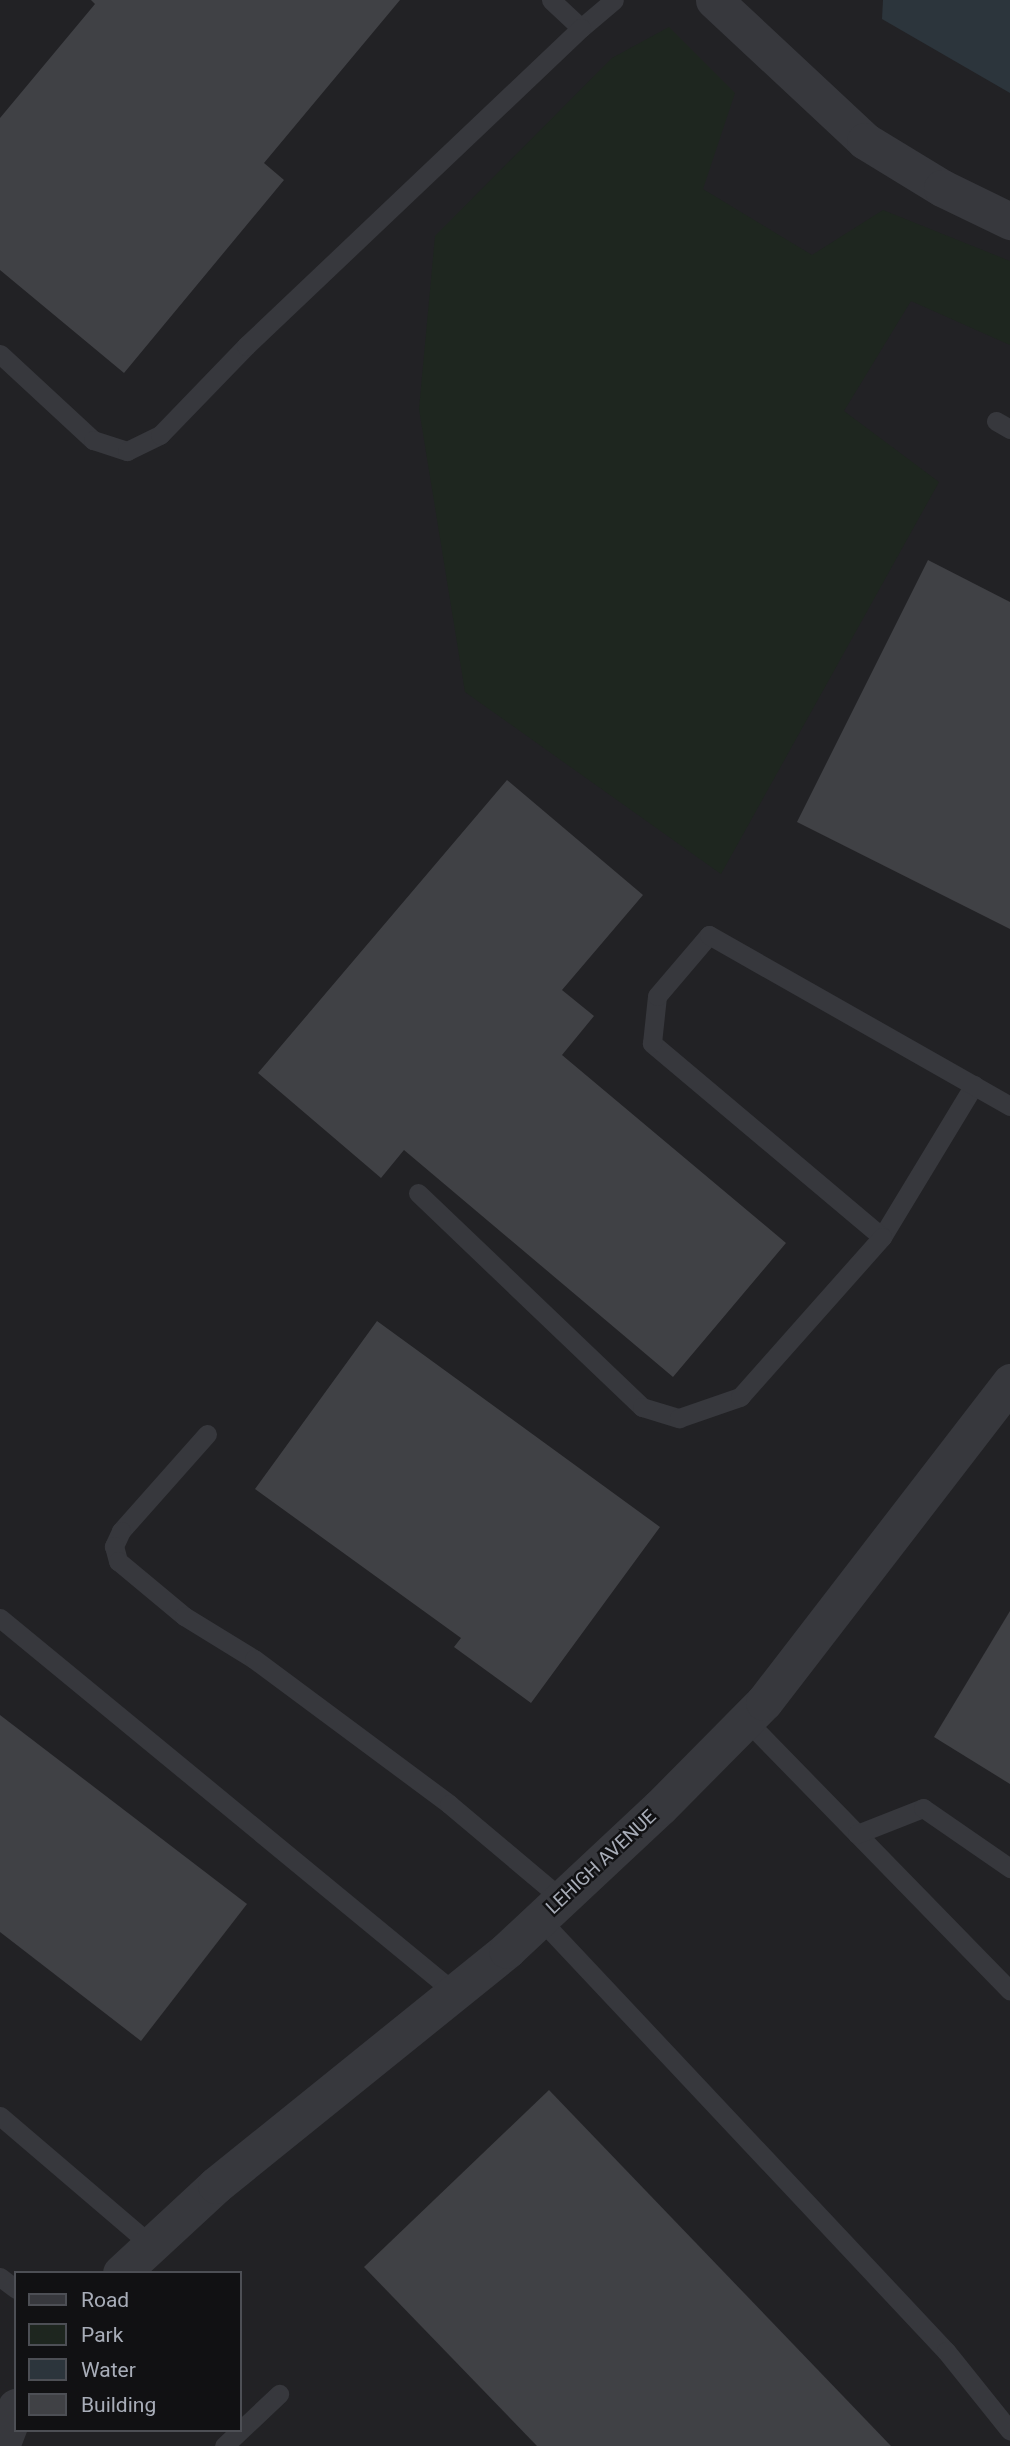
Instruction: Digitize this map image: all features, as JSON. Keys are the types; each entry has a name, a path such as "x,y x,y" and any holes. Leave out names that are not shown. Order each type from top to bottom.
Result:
{"street":[{"path":"714,0 864,141 942,188 1010,221"},
{"name":"LEHIGH AVENUE","path":"123,2271 216,2185 454,1992 551,1909 660,1807 764,1702 1010,1382"},
{"path":"1,2446 14,2412"}],"lane":[{"path":"551,0 581,28"},
{"path":"0,354 93,440 127,451 160,435 266,327 581,28 614,0"},
{"path":"882,1237 652,1043 657,996 709,934 1010,1106"},
{"path":"418,1193 642,1407 679,1418 740,1398 882,1237 974,1086"},
{"path":"207,1434 121,1531 114,1546 118,1561 184,1616 254,1659 449,1804 551,1909 946,2351 1010,2431"},
{"path":"0,1618 454,1992"},
{"path":"746,1720 1010,1991"},
{"path":"857,1834 923,1808 1010,1868"},
{"path":"0,2116 151,2245"},
{"path":"242,2429 279,2394"},
{"path":"224,2446 239,2432"}],"shaded area":[{"path":"0,0 1010,0 1010,2446 0,2446"}],"green space":[{"path":"669,27 735,93 703,189 812,255 883,210 1010,261 1010,345 911,301 844,411 939,482 721,874 465,692 419,409 435,236 612,58"}],"water":[{"path":"883,0 1010,0 1010,93 882,19"}],"building":[{"path":"91,0 400,0 264,163 284,180 124,373 0,270 0,118 95,4"},
{"path":"928,560 1010,602 1010,929 797,822"},
{"path":"507,780 643,895 562,990 594,1016 562,1055 786,1243 673,1377 404,1150 381,1178 258,1073"},
{"path":"377,1321 660,1527 531,1703 454,1647 461,1638 255,1489"},
{"path":"1010,1611 1010,1784 934,1737"},
{"path":"0,1715 247,1904 141,2041 0,1932"},
{"path":"549,2090 891,2446 537,2446 364,2267"}]}
